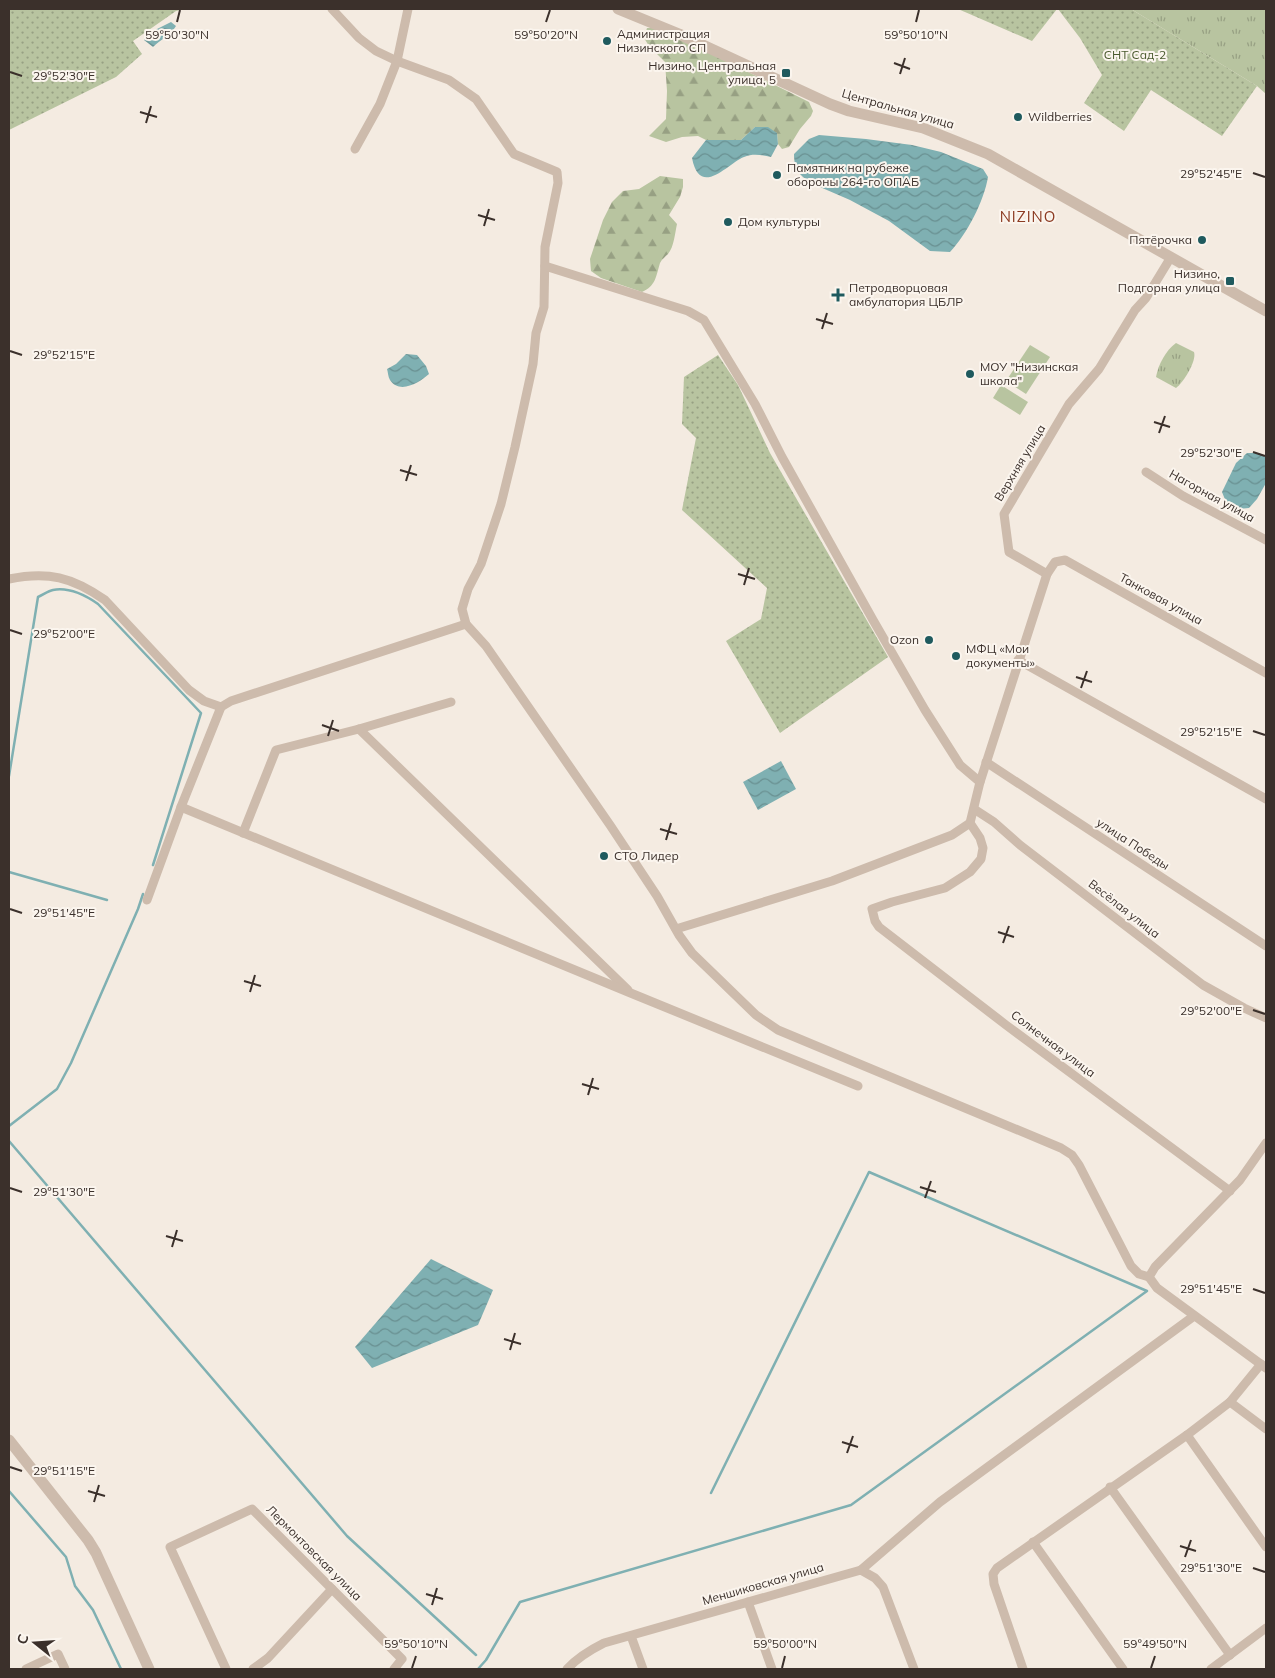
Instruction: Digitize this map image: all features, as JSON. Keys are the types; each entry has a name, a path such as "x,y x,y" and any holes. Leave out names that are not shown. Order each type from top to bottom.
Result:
{"street":[{"path":"332,9 359,38 376,51 396,62 449,80 476,99 514,154 557,172 558,183 545,247 544,307 536,333 532,364 502,504 481,564 468,590 462,609 466,624 486,646 567,763 657,896 692,953 756,1014 778,1030 834,1055 1045,1142 1072,1155 1131,1266 1140,1274 1149,1277 1157,1288 1194,1316 1264,1366 1230,1402 996,1568 993,1574 994,1584 1023,1669"},
{"path":"355,149 380,104 396,62 408,9"},
{"name":"Центральная улица","path":"618,9 679,34 830,104 849,111 922,128 988,154 1266,311"},
{"name":"Верхняя улица","path":"1047,574 1009,552 1004,514 1069,404 1099,369 1135,310 1146,298 1171,257"},
{"path":"545,266 688,311 704,320 755,404 782,457 868,612 925,710 960,765 980,782"},
{"name":"Нагорная улица","path":"1146,472 1183,496 1266,540"},
{"name":"Танковая улица","path":"1047,574 1055,562 1065,560 1266,673"},
{"path":"676,929 832,881 952,835 970,823 986,762 1047,574"},
{"path":"9,578 28,575 60,576 89,588 105,600 189,690 204,701 221,707"},
{"path":"147,900 181,807 221,707 231,701 466,624"},
{"path":"1018,660 1266,799"},
{"path":"243,833 276,750 359,729 451,702"},
{"path":"359,729 633,994"},
{"name":"улица Победы","path":"986,762 1266,946"},
{"path":"181,807 858,1086"},
{"name":"Весёлая улица","path":"974,809 994,822 1020,845 1202,985 1266,1018"},
{"name":"Солнечная улица","path":"970,823 980,838 983,848 980,859 970,872 944,888 872,909 875,922 879,927 1044,1053 1230,1191"},
{"path":"1149,1277 1155,1267 1240,1180 1266,1143"},
{"path":"914,1669 884,1587 875,1578 861,1570 940,1502 1194,1316"},
{"path":"1230,1402 1266,1428"},
{"path":"1186,1435 1266,1547"},
{"path":"9,1440 96,1553 149,1669"},
{"path":"1110,1488 1230,1655"},
{"name":"Лермонтовская улица","path":"226,1669 170,1547 252,1508 402,1659 394,1669"},
{"path":"1033,1542 1123,1669"},
{"name":"Меншиковская улица","path":"567,1669 588,1650 604,1643 861,1570"},
{"path":"253,1669 268,1658 332,1589"},
{"path":"748,1602 772,1669"},
{"path":"1211,1669 1266,1628"},
{"path":"631,1636 643,1669"},
{"path":"26,1669 58,1654 65,1669"}],"green space":[{"path":"9,9 185,9 176,11 133,41 142,54 116,77 9,130"},
{"path":"958,9 1057,9 1032,41"},
{"name":"СНТ Сад-2","path":"1058,9 1131,9 1257,86 1222,136 1151,90 1124,131 1084,103 1102,75 1080,38"},
{"path":"1131,9 1266,9 1266,94 1257,86"},
{"path":"647,28 654,28 674,37 809,102 813,111 811,116 789,147 782,149 778,144 777,133 755,127 741,140 706,140 698,136 682,137 666,142 649,136 666,119 667,91 665,62 649,46 644,38"},
{"path":"660,176 683,179 683,187 680,197 669,215 677,224 673,244 668,254 660,263 653,284 642,292 601,278 591,271 590,259 603,220 612,202 623,191 639,189"},
{"path":"1176,343 1194,352 1194,356 1189,372 1176,388 1156,377 1163,358"},
{"path":"1030,345 1050,357 1026,394 1006,381"},
{"path":"718,355 738,385 770,453 888,657 780,733 726,641 761,619 767,588 682,510 696,438 682,424 684,377"},
{"path":"1001,385 1028,402 1020,415 993,398"}],"water":[{"path":"171,22 176,26 174,29 153,47 144,40 151,32"},
{"path":"755,127 768,127 777,133 778,144 771,157 747,156 723,171 708,177 701,176 696,170 692,158 706,140 741,140"},
{"path":"819,135 912,145 941,152 983,169 988,177 983,196 968,227 956,245 950,252 930,251 889,221 850,200 820,187 821,183 814,181 813,184 805,178 797,168 794,154 809,139"},
{"path":"406,354 417,355 426,366 429,374 410,386 399,387 390,380 387,369 396,364"},
{"path":"1247,453 1259,453 1266,457 1266,483 1257,499 1249,508 1238,509 1226,502 1222,492 1236,463"},
{"path":"781,761 796,789 758,810 743,782"},
{"path":"431,1259 493,1290 478,1325 372,1368 355,1347"}],"waterway":[{"path":"9,776 38,597 49,591 59,589 77,592 98,604 201,713 153,865"},
{"path":"9,872 107,900"},
{"path":"9,1126 57,1089 71,1063 143,894"},
{"path":"9,1141 347,1536 476,1655"},
{"path":"478,1669 486,1660 520,1602 851,1505 1147,1291 869,1172 711,1493"},
{"path":"9,1491 66,1557 75,1586 93,1610 121,1669"}],"place":[{"name":"Администрация Низинского СП","path":"607,41"},
{"name":"Низино, Центральная улица, 5","path":"786,73"},
{"name":"Wildberries","path":"1018,117"},
{"name":"Памятник на рубеже обороны 264-го ОПАБ","path":"777,175"},
{"name":"Дом культуры","path":"728,222"},
{"name":"Пятёрочка","path":"1202,240"},
{"name":"Низино, Подгорная улица","path":"1230,281"},
{"name":"Петродворцовая амбулатория ЦБЛР","path":"838,295"},
{"name":"МОУ \"Низинская школа\"","path":"970,374"},
{"name":"Ozon","path":"929,640"},
{"name":"МФЦ «Мои документы»","path":"956,656"},
{"name":"СТО Лидер","path":"604,856"}],"district":[{"name":"NIZINO","path":"1028,217"}]}
